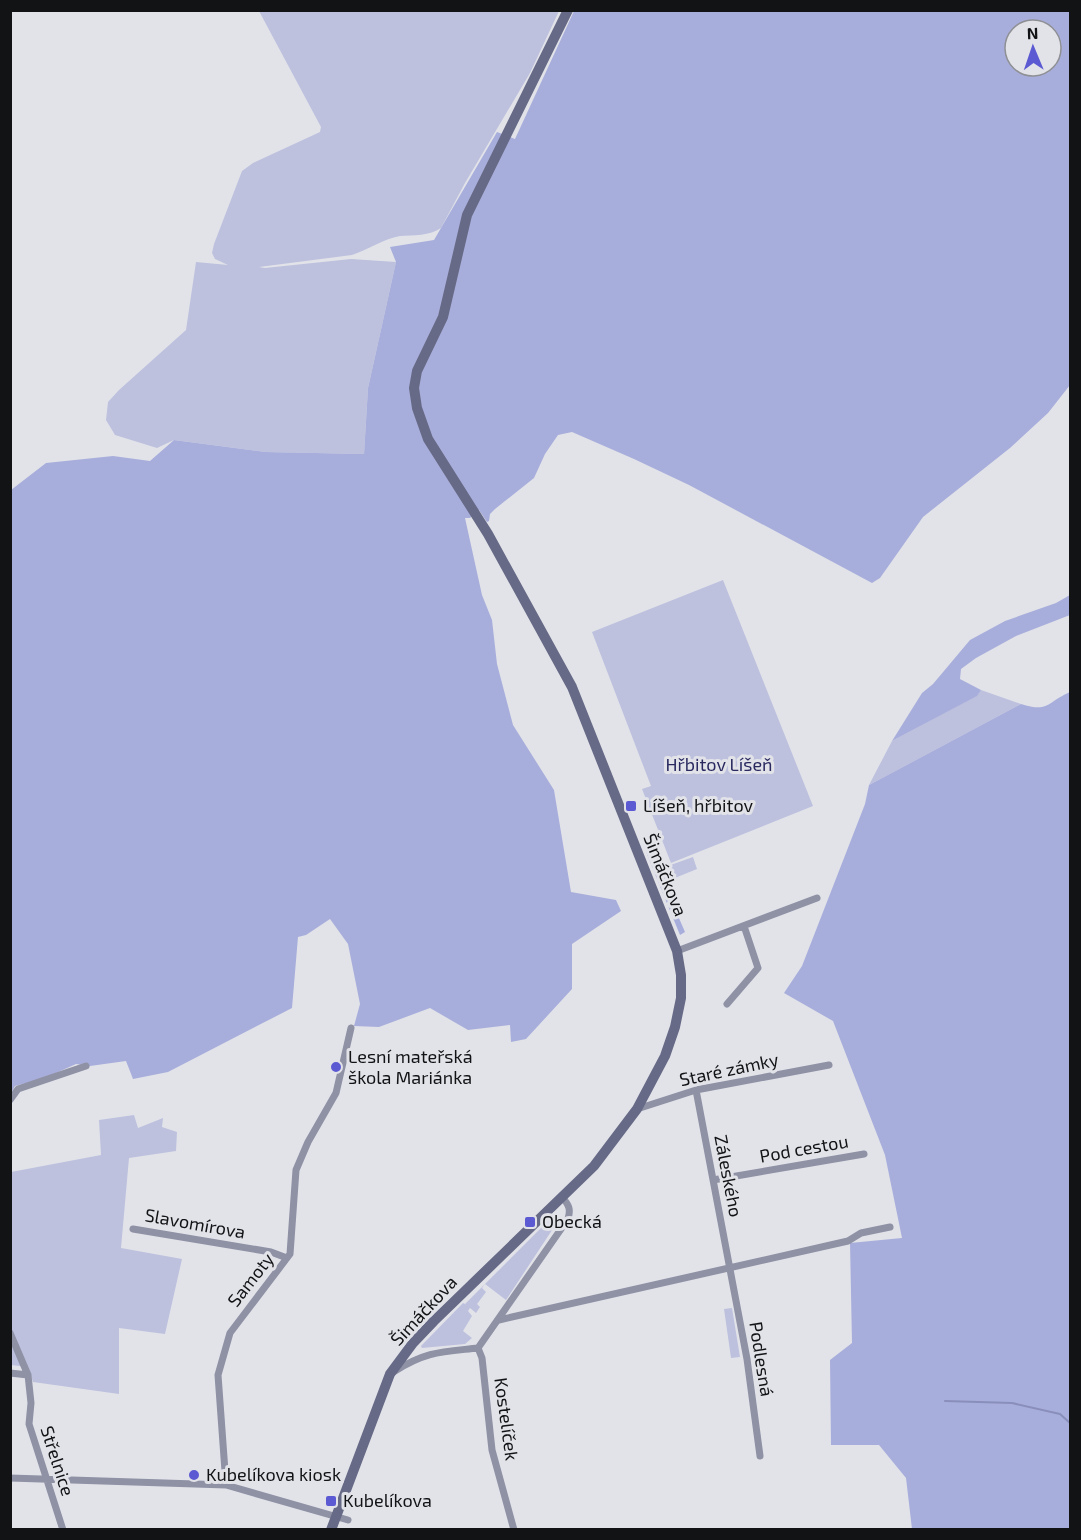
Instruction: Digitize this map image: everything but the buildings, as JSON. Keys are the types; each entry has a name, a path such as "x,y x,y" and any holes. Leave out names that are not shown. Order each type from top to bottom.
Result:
{"street":[{"name":"Šimáčkova","path":"331,1530 390,1374 413,1343 434,1321 597,1162 637,1109 665,1056 675,1027 681,998 678,951 572,687 483,525 428,440 417,408 414,388 417,371 443,317 467,215 568,10"},
{"path":"678,951 817,898"},
{"path":"727,1004 758,968 744,926"},
{"name":"Samoty","path":"226,1485 218,1375 230,1333 290,1254 296,1170 308,1142 336,1093 351,1028"},
{"name":"Staré zámky","path":"637,1109 696,1090 829,1065"},
{"path":"10,1100 18,1089 86,1066"},
{"name":"Záleského","path":"696,1090 730,1267"},
{"name":"Pod cestou","path":"713,1180 864,1154"},
{"path":"478,1348 568,1219 569,1204 562,1197"},
{"path":"499,1320 848,1241 861,1233 890,1227"},
{"name":"Slavomírova","path":"133,1229 271,1252 287,1258"},
{"name":"Podlesná","path":"730,1267 747,1359 760,1456"},
{"name":"Střelnice","path":"10,1333 28,1375 31,1403 29,1424 63,1530"},
{"name":"Šimáčkova","path":"390,1374 429,1354 478,1348"},
{"name":"Kostelíček","path":"478,1348 482,1358 492,1450 514,1530"},
{"path":"10,1373 28,1375"},
{"path":"10,1478 226,1485 348,1520"}],"green space":[{"path":"259,11 559,11 530,73 441,228 427,234 394,237 352,255 259,267 351,259 396,262 368,388 364,454 266,452 174,440 157,448 115,435 106,420 108,402 186,330 196,262 228,265 215,259 212,253 242,171 253,163 320,132 321,127"},
{"name":"Hřbitov Líšeň","path":"723,580 813,806 671,863 642,789 651,786 592,632"},
{"path":"981,690 1021,704 869,785 892,741 976,696"},
{"path":"647,843 655,857 665,867 693,857 697,869 665,882 659,872 655,874 646,852"},
{"path":"134,1115 138,1128 163,1118 162,1127 177,1132 176,1151 129,1158 121,1248 182,1259 165,1334 119,1328 119,1394 33,1382 28,1367 11,1365 11,1172 101,1155 99,1120"},
{"path":"555,1214 560,1218 506,1300 485,1284"},
{"path":"485,1284 482,1288 486,1292 477,1304 480,1307 476,1313 470,1308 468,1311 472,1316 463,1331 472,1338 465,1344 422,1348 421,1346 463,1303 465,1304"},
{"path":"732,1308 740,1357 731,1358 724,1309"}],"shaded area":[{"path":"574,11 1070,11 1070,385 1048,413 1010,448 923,517 880,578 872,583 689,485 634,459 572,432 558,435 545,454 534,478 495,509 490,514 489,521 487,522 479,510 470,518 465,518 482,595 492,620 497,664 513,725 554,790 571,892 616,900 621,911 572,944 572,989 526,1039 511,1042 510,1025 468,1030 430,1008 379,1027 354,1026 360,1004 348,944 330,919 306,935 298,937 292,1008 168,1072 133,1079 126,1061 90,1066 76,1064 45,1078 15,1086 11,1093 11,490 46,463 113,456 150,461 174,440 266,452 364,454 368,388 396,262 390,247 434,240 497,132 515,139"},
{"path":"1070,595 1070,615 1016,636 961,669 960,679 981,690 977,696 892,741 922,693 933,684 970,640 1005,621 1056,603"},
{"path":"1070,692 1070,1529 912,1529 906,1478 879,1445 831,1445 830,1360 852,1343 850,1243 902,1238 885,1155 833,1021 784,993 802,966 865,804 869,785 1021,704 1043,707"},
{"path":"659,872 685,932 680,935 655,874"}],"waterway":[{"path":"945,1401 1012,1403 1060,1414 1070,1423"}],"place":[{"name":"Líšeň, hřbitov","path":"631,806"},
{"name":"Lesní mateřská škola Mariánka","path":"336,1067"},
{"name":"Obecká","path":"530,1222"},
{"name":"Kubelíkova kiosk","path":"194,1475"},
{"name":"Kubelíkova","path":"331,1501"}]}
